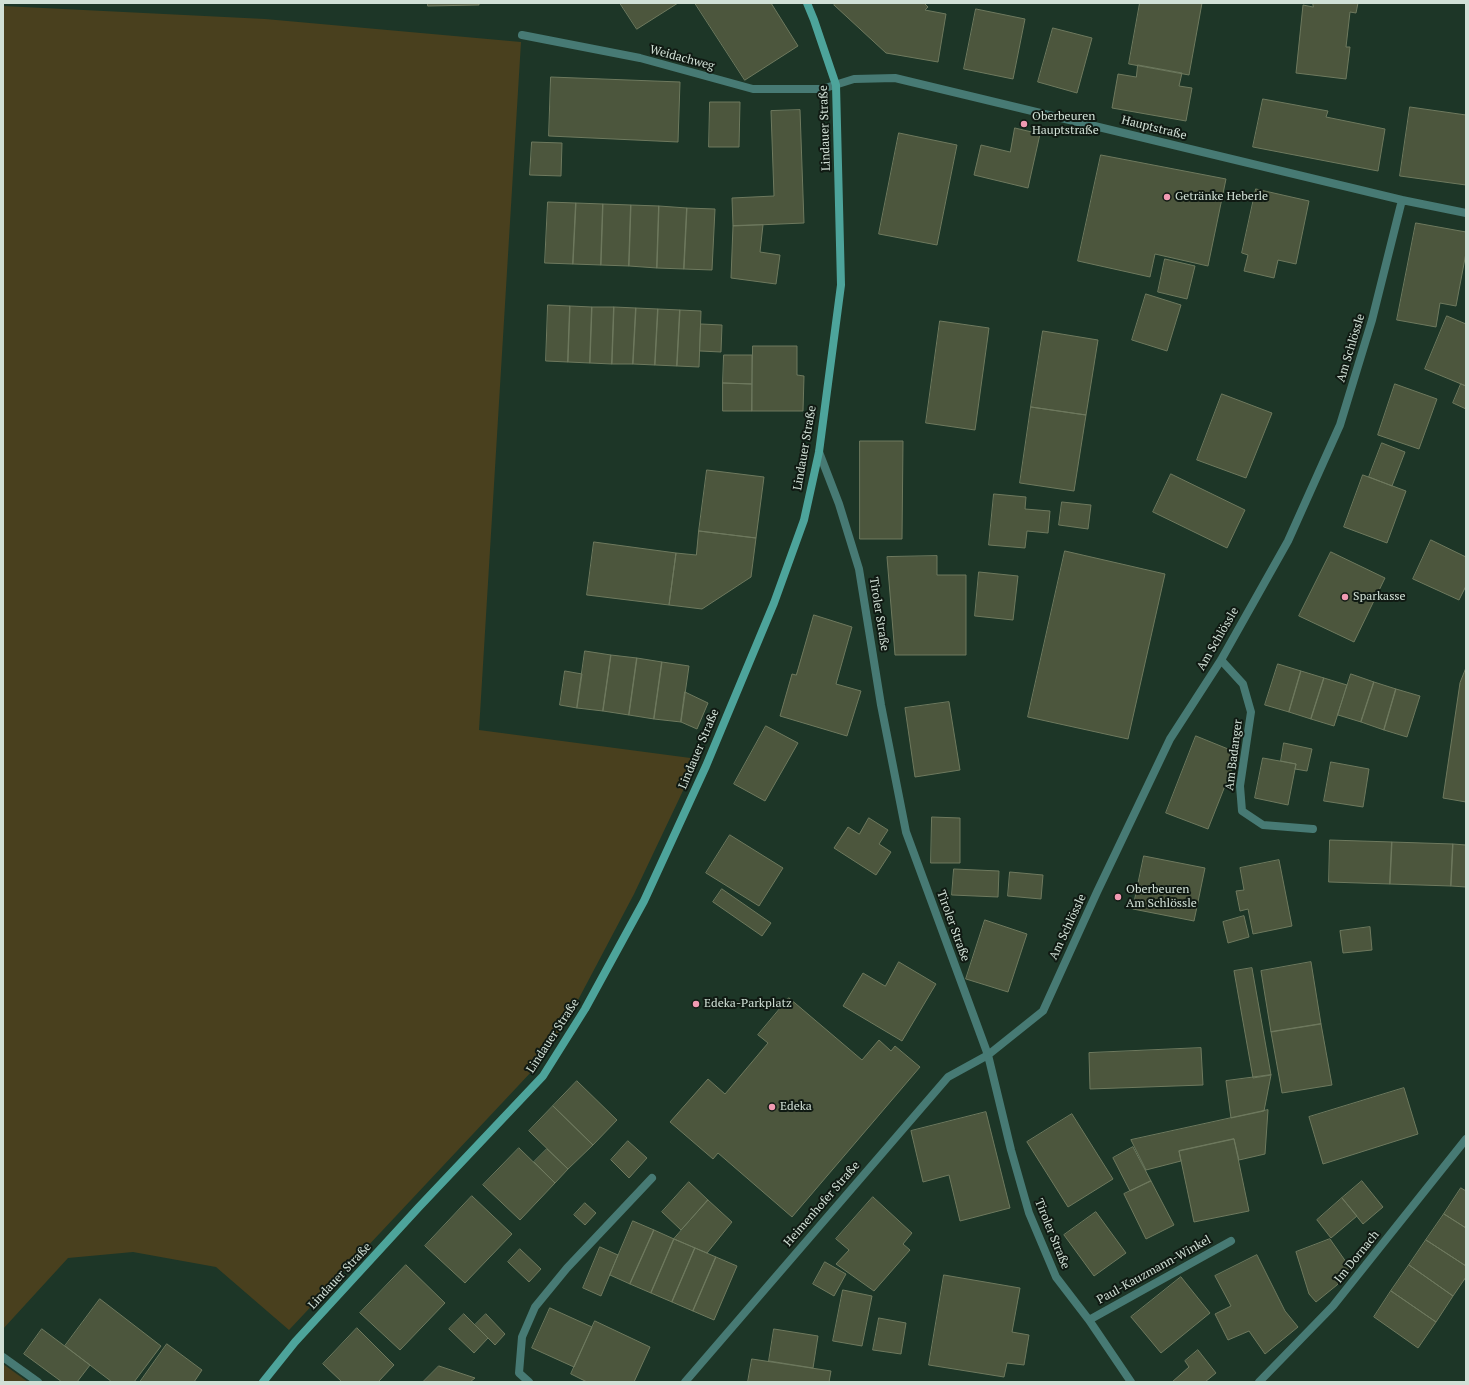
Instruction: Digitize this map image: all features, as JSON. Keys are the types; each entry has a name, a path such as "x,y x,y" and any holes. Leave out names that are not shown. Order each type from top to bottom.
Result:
{"main road":[{"name":"Lindauer Straße","path":"263,1382 295,1342 419,1207 543,1076 576,1026 644,901 706,766 776,596 804,520 819,452 841,285 836,84 807,3"}],"street":[{"name":"Weidachweg","path":"522,35 640,58 753,89 822,89 836,84"},
{"name":"Hauptstraße","path":"836,84 854,78 895,78 1402,200 1466,213"},
{"name":"Am Schlössle","path":"988,1055 1042,1011 1170,739 1221,660 1288,541 1340,425 1372,320 1402,200"},
{"name":"Tiroler Straße","path":"819,452 839,504 859,569 882,705 906,832 988,1055 1011,1150 1029,1213 1056,1277 1089,1320 1131,1382"},
{"name":"Am Badanger","path":"1221,660 1243,684 1251,712 1240,786 1242,811 1264,825 1313,829"},
{"name":"Heimenhofer Straße","path":"685,1382 948,1077 988,1055"},
{"name":"Im Dornach","path":"1260,1382 1333,1306 1466,1139"},
{"path":"529,1382 519,1373 522,1337 535,1307 567,1268 652,1178"},
{"name":"Paul-Kauzmann-Winkel","path":"1089,1320 1231,1241"},
{"path":"3,1357 38,1382"}],"shaded area":[{"path":"3,6 265,19 521,42 479,730 698,759 634,894 568,1019 533,1070 289,1330 216,1267 133,1252 68,1258 3,1329"},
{"path":"3,1364 28,1382 3,1382"}],"building":[{"path":"428,3 479,3 479,5 428,6"},
{"path":"620,3 678,3 637,29"},
{"path":"695,3 771,3 798,46 745,80"},
{"path":"836,3 924,3 928,7 925,10 946,14 938,62 886,53 834,5"},
{"path":"1140,3 1202,3 1189,75 1129,64"},
{"path":"1313,3 1358,3 1356,13 1350,12 1346,47 1350,47 1346,79 1296,73 1303,5 1313,7"},
{"path":"976,9 1025,19 1013,79 964,69"},
{"path":"1053,28 1092,38 1077,93 1038,82"},
{"path":"1138,65 1182,73 1179,86 1192,88 1186,121 1112,108 1118,74 1136,77"},
{"path":"551,77 680,82 678,142 549,136"},
{"path":"1263,99 1328,111 1326,117 1385,129 1378,171 1253,147"},
{"path":"710,102 740,102 739,147 709,147"},
{"path":"1410,107 1466,115 1466,185 1400,176"},
{"path":"800,110 804,223 733,226 732,198 774,196 771,111"},
{"path":"1015,128 1040,134 1028,188 974,175 981,145 1010,152"},
{"path":"899,133 957,145 937,245 879,234"},
{"path":"532,142 562,143 561,176 530,175"},
{"path":"1101,155 1226,179 1208,266 1155,254 1150,277 1078,261"},
{"path":"1256,189 1309,201 1296,264 1278,260 1274,278 1244,271 1248,255 1242,253"},
{"path":"548,202 576,203 573,264 545,263"},
{"path":"576,203 603,204 601,265 573,264"},
{"path":"603,204 631,205 629,266 601,265"},
{"path":"631,205 659,206 657,268 629,266"},
{"path":"659,206 687,208 684,269 657,268"},
{"path":"687,208 715,209 712,270 684,269"},
{"path":"1416,223 1466,232 1466,253 1456,306 1440,303 1436,327 1397,320"},
{"path":"763,225 760,252 780,255 776,284 731,278 733,226"},
{"path":"1165,259 1195,266 1187,299 1158,292"},
{"path":"1146,294 1181,305 1167,351 1132,340"},
{"path":"548,305 570,306 568,362 546,361"},
{"path":"570,306 592,307 590,363 568,362"},
{"path":"592,307 614,307 612,364 590,363"},
{"path":"614,307 636,308 633,364 612,364"},
{"path":"636,308 658,309 655,365 633,364"},
{"path":"658,309 680,310 677,366 655,365"},
{"path":"680,310 701,311 699,367 677,366"},
{"path":"1447,316 1466,324 1466,386 1425,369"},
{"path":"940,321 989,328 975,430 926,423"},
{"path":"701,324 722,325 721,352 700,351"},
{"path":"1043,331 1098,340 1086,415 1031,407"},
{"path":"753,346 797,346 797,375 804,376 803,411 752,411"},
{"path":"724,355 752,355 752,384 723,383"},
{"path":"723,383 752,384 752,411 723,411"},
{"path":"1395,384 1437,399 1419,449 1378,435"},
{"path":"1461,384 1466,386 1466,409 1453,403"},
{"path":"1222,394 1272,413 1246,478 1197,460"},
{"path":"1031,407 1086,415 1074,491 1020,483"},
{"path":"860,441 903,441 902,539 860,539"},
{"path":"1382,443 1405,452 1392,486 1369,477"},
{"path":"707,470 764,477 756,538 699,531"},
{"path":"1171,474 1245,510 1227,548 1153,512"},
{"path":"1363,475 1406,491 1387,543 1344,527"},
{"path":"994,494 1026,497 1025,509 1050,511 1048,533 1027,531 1025,548 989,545"},
{"path":"1062,502 1091,505 1088,529 1059,525"},
{"path":"699,531 756,538 751,577 702,609 669,605 676,553 696,555"},
{"path":"1431,540 1466,557 1466,586 1459,600 1413,579"},
{"path":"594,542 676,553 669,605 587,595"},
{"path":"1065,551 1165,574 1128,739 1028,717"},
{"path":"1331,552 1385,578 1354,642 1299,616"},
{"path":"937,556 937,575 966,575 966,655 895,655 887,557"},
{"path":"979,572 1018,576 1013,620 975,616"},
{"path":"814,615 852,627 836,684 861,691 847,736 780,716 792,674 796,675"},
{"path":"585,651 611,655 603,711 577,708"},
{"path":"611,655 637,658 629,715 603,711"},
{"path":"637,658 662,662 654,719 629,715"},
{"path":"662,662 689,666 681,722 654,719"},
{"path":"1278,664 1301,671 1289,712 1265,705"},
{"path":"1466,668 1466,802 1443,798 1460,683"},
{"path":"565,671 582,674 577,708 560,705"},
{"path":"1301,671 1324,678 1311,719 1289,712"},
{"path":"1351,674 1374,682 1361,722 1338,715"},
{"path":"1324,678 1347,685 1334,726 1311,719"},
{"path":"1374,682 1396,689 1384,730 1361,722"},
{"path":"1396,689 1420,696 1407,737 1384,730"},
{"path":"685,692 708,703 697,729 681,722"},
{"path":"949,702 960,770 915,777 905,708"},
{"path":"766,726 798,743 765,801 734,784"},
{"path":"1196,736 1238,753 1208,829 1166,813"},
{"path":"1284,743 1312,749 1307,771 1295,769 1296,764 1281,761"},
{"path":"1263,758 1296,764 1288,805 1255,798"},
{"path":"1331,762 1369,769 1363,807 1324,801"},
{"path":"932,817 960,818 960,863 931,863"},
{"path":"869,818 888,830 879,844 891,852 876,875 834,848 848,827 859,834"},
{"path":"730,835 783,868 759,906 706,873"},
{"path":"1330,840 1392,842 1390,884 1329,882"},
{"path":"1392,842 1453,844 1451,886 1390,884"},
{"path":"1453,844 1466,845 1466,887 1451,886"},
{"path":"1144,856 1205,868 1194,921 1133,909"},
{"path":"1279,860 1292,926 1253,934 1248,909 1240,911 1236,891 1244,890 1240,868"},
{"path":"954,869 999,871 998,897 952,895"},
{"path":"1010,872 1043,875 1041,899 1008,896"},
{"path":"722,889 771,923 762,936 713,902"},
{"path":"1244,916 1249,937 1228,943 1223,922"},
{"path":"985,920 1027,934 1008,992 966,979"},
{"path":"1370,927 1372,950 1343,953 1340,931"},
{"path":"899,962 936,984 902,1041 843,1006 863,973 885,986"},
{"path":"1311,962 1321,1024 1271,1032 1261,971"},
{"path":"1252,968 1271,1075 1253,1078 1234,971"},
{"path":"789,998 862,1060 879,1040 891,1051 895,1046 920,1067 792,1217 718,1153 713,1159 670,1122 708,1079 725,1094 768,1043 758,1035"},
{"path":"1321,1024 1332,1085 1282,1093 1271,1032"},
{"path":"1201,1048 1203,1085 1090,1089 1089,1053"},
{"path":"1271,1075 1264,1111 1231,1118 1226,1081"},
{"path":"577,1081 617,1120 593,1145 553,1106"},
{"path":"1404,1088 1418,1134 1323,1164 1309,1117"},
{"path":"553,1106 593,1145 568,1169 529,1131"},
{"path":"1268,1110 1265,1154 1239,1160 1234,1139 1179,1151 1181,1161 1146,1170 1131,1140"},
{"path":"986,1112 1010,1208 960,1221 949,1175 923,1182 911,1131"},
{"path":"1072,1114 1113,1179 1068,1207 1027,1142"},
{"path":"1234,1139 1249,1211 1194,1222 1179,1151"},
{"path":"628,1141 647,1158 629,1178 611,1160"},
{"path":"1133,1147 1151,1181 1130,1191 1113,1158"},
{"path":"519,1148 555,1183 520,1220 483,1185"},
{"path":"547,1149 568,1169 555,1183 534,1162"},
{"path":"1151,1181 1174,1225 1146,1239 1124,1194"},
{"path":"1362,1181 1383,1207 1363,1224 1342,1198"},
{"path":"689,1182 708,1200 681,1230 662,1212"},
{"path":"1461,1188 1466,1191 1466,1228 1444,1214"},
{"path":"472,1196 512,1234 465,1283 425,1246"},
{"path":"873,1197 912,1233 903,1244 910,1250 874,1291 836,1264 849,1250 836,1239"},
{"path":"1342,1198 1357,1216 1331,1238 1317,1220"},
{"path":"708,1200 732,1222 707,1253 674,1239"},
{"path":"585,1203 596,1213 585,1225 574,1215"},
{"path":"1096,1212 1126,1253 1094,1276 1064,1235"},
{"path":"1444,1214 1466,1228 1466,1266 1426,1240"},
{"path":"633,1221 654,1230 630,1284 610,1275"},
{"path":"654,1230 674,1239 651,1293 630,1284"},
{"path":"674,1239 695,1248 672,1302 651,1293"},
{"path":"1330,1239 1351,1269 1337,1285 1316,1302 1309,1294 1296,1252"},
{"path":"1426,1240 1466,1266 1466,1277 1453,1296 1409,1265"},
{"path":"600,1247 618,1255 601,1296 583,1288"},
{"path":"695,1248 716,1257 693,1311 672,1302"},
{"path":"520,1249 541,1269 529,1282 508,1262"},
{"path":"1257,1255 1285,1311 1298,1327 1265,1354 1249,1331 1228,1340 1215,1314 1231,1306 1215,1276"},
{"path":"716,1257 737,1266 714,1320 693,1311"},
{"path":"825,1262 846,1274 834,1296 813,1284"},
{"path":"406,1265 445,1303 400,1350 360,1313"},
{"path":"1409,1265 1453,1296 1436,1322 1391,1291"},
{"path":"944,1275 1020,1288 1012,1332 1029,1335 1024,1365 1007,1363 1004,1377 929,1365"},
{"path":"1181,1277 1210,1313 1161,1353 1131,1317"},
{"path":"843,1290 872,1296 862,1346 833,1341"},
{"path":"1391,1291 1436,1322 1418,1348 1374,1317"},
{"path":"100,1299 161,1346 134,1382 112,1382 65,1346"},
{"path":"550,1308 592,1327 574,1367 532,1348"},
{"path":"464,1314 488,1338 474,1353 449,1329"},
{"path":"486,1314 505,1334 495,1345 475,1325"},
{"path":"879,1318 906,1323 901,1354 873,1350"},
{"path":"595,1321 650,1347 634,1382 587,1382 571,1374"},
{"path":"357,1328 394,1365 378,1382 342,1382 323,1364"},
{"path":"42,1329 90,1365 77,1382 62,1382 24,1354"},
{"path":"774,1329 818,1336 813,1368 769,1361"},
{"path":"167,1344 202,1370 194,1382 140,1382"},
{"path":"1198,1350 1216,1373 1205,1382 1172,1382 1189,1367 1185,1361"},
{"path":"752,1359 831,1371 829,1382 748,1382"},
{"path":"439,1366 475,1378 470,1382 423,1382"}],"place":[{"name":"Oberbeuren Hauptstraße","path":"1024,124"},
{"name":"Getränke Heberle","path":"1167,197"},
{"name":"Sparkasse","path":"1345,597"},
{"name":"Oberbeuren Am Schlössle","path":"1118,897"},
{"name":"Edeka-Parkplatz","path":"696,1004"},
{"name":"Edeka","path":"772,1107"}]}
